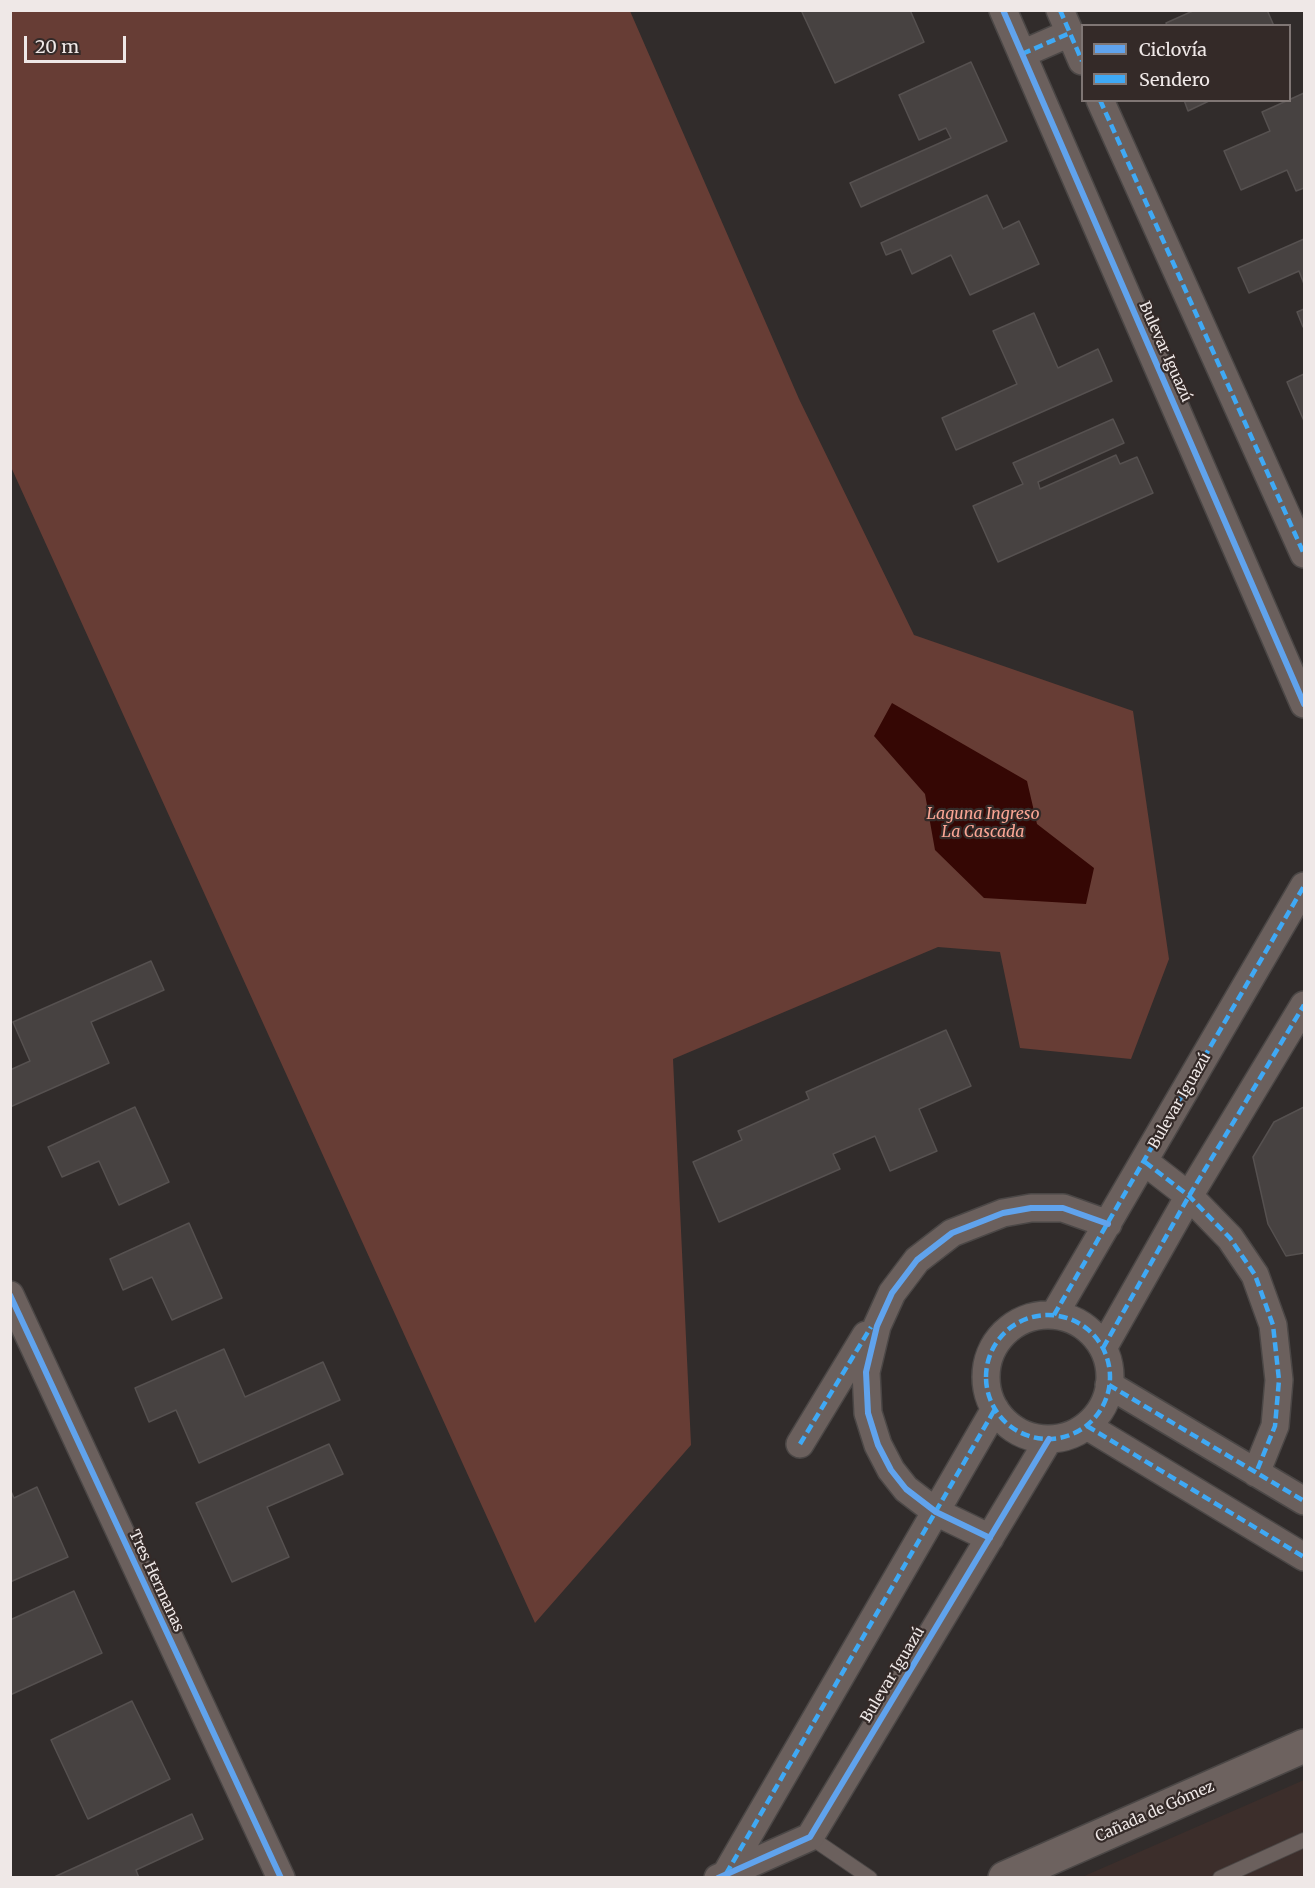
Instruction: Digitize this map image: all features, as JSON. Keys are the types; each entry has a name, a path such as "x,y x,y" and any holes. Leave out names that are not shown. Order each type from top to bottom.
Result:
{"main road":[{"name":"Cañada de Gómez","path":"1005,1878 1305,1746"}],"street":[{"name":"Bulevar Iguazú","path":"1003,10 1305,704"},
{"path":"1022,54 1065,22 1081,57"},
{"path":"1101,102 1305,554"},
{"name":"Bulevar Iguazú","path":"1054,1315 1305,886"},
{"path":"1103,1348 1189,1196 1305,1005"},
{"path":"1145,1162 1189,1196 1230,1238 1255,1275 1273,1325 1279,1380 1275,1426 1256,1473"},
{"path":"800,1444 892,1293 917,1260 952,1233 1003,1213 1031,1208 1063,1208 1108,1224"},
{"path":"892,1293 877,1326 866,1372 868,1413 878,1445 891,1470 906,1489 936,1512 990,1538"},
{"name":"Tres Hermanas","path":"10,1294 282,1878"},
{"path":"1054,1315 1074,1320 1091,1332 1103,1348 1109,1366 1106,1400 1087,1426 1069,1436 1049,1439 1028,1436 1009,1425 995,1409 988,1391 986,1371 991,1352 1001,1335 1016,1323 1035,1316 1054,1315"},
{"path":"1109,1385 1305,1501"},
{"path":"725,1876 995,1409"},
{"path":"1087,1426 1305,1557"},
{"name":"Bulevar Iguazú","path":"810,1837 1049,1439"},
{"path":"725,1876 810,1837"}],"lane":[{"path":"810,1837 870,1878"},
{"path":"1220,1878 1305,1840"}],"shaded area":[{"path":"10,11 630,11 799,399 914,635 1133,711 1169,959 1131,1059 1020,1048 1000,952 938,947 673,1059 691,1445 535,1623 11,467"},
{"path":"1304,1780 1304,1877 1082,1877"}],"water":[{"name":"Laguna Ingreso La Cascada","path":"892,703 1027,781 1037,824 1094,868 1086,904 984,898 935,850 925,794 874,736"}],"building":[{"path":"801,10 910,10 924,42 835,83"},
{"path":"1195,10 1267,10 1273,24 1166,24"},
{"path":"971,62 1007,141 861,207 850,183 951,138 946,128 919,140 899,95"},
{"path":"1304,93 1304,188 1296,191 1287,170 1241,190 1224,151 1270,131 1262,112 1284,102 1291,102 1291,99"},
{"path":"1185,102 1207,102 1188,111"},
{"path":"987,195 1003,229 1019,221 1039,264 970,295 951,255 912,274 901,249 886,255 881,243"},
{"path":"1304,239 1304,284 1299,271 1249,293 1238,268"},
{"path":"1304,309 1304,327 1303,327 1297,312"},
{"path":"1034,313 1058,368 1098,349 1112,381 956,450 942,418 1017,384 993,331"},
{"path":"1304,374 1304,421 1287,382"},
{"path":"1113,419 1124,443 1038,482 1040,489 1116,455 1120,464 1137,457 1153,493 998,562 973,506 1023,484 1013,463"},
{"path":"151,961 164,990 91,1022 109,1063 10,1107 10,1070 30,1061 13,1022"},
{"path":"946,1030 971,1086 919,1109 937,1151 890,1171 875,1136 833,1154 840,1169 719,1222 693,1162 742,1140 738,1131 809,1099 806,1092"},
{"path":"135,1107 169,1182 119,1205 99,1161 62,1177 48,1147"},
{"path":"1304,1107 1304,1253 1286,1256 1268,1224 1253,1157 1274,1122"},
{"path":"189,1223 222,1298 172,1320 152,1277 123,1290 110,1259"},
{"path":"224,1349 245,1397 323,1362 340,1400 199,1463 176,1410 149,1422 135,1388"},
{"path":"329,1444 343,1474 267,1507 289,1557 232,1582 196,1503"},
{"path":"37,1487 68,1557 10,1582 10,1489 14,1498"},
{"path":"74,1591 102,1653 10,1695 10,1620"},
{"path":"132,1701 170,1779 88,1819 51,1740"},
{"path":"192,1814 203,1839 136,1870 139,1878 52,1878"}],"marked path":[{"path":"1060,10 1081,59"},
{"path":"1022,54 1070,33"},
{"path":"1101,102 1304,554"},
{"path":"1054,1315 1304,886"},
{"path":"1103,1348 1189,1196 1304,1005"},
{"path":"1145,1162 1189,1196 1230,1238 1255,1275 1273,1325 1279,1380 1275,1426 1256,1473"},
{"path":"1048,1315 1072,1320 1092,1333 1105,1353 1110,1377 1105,1401 1092,1421 1072,1434 1048,1439 1024,1434 1004,1421 991,1401 986,1377 991,1353 1004,1333 1024,1320 1048,1315"},
{"path":"800,1444 871,1327"},
{"path":"1109,1385 1304,1501"},
{"path":"726,1874 995,1409"},
{"path":"1087,1426 1304,1557"}],"cycle path":[{"path":"1003,10 1304,704"},
{"path":"990,1538 936,1512 906,1489 891,1470 878,1445 868,1413 866,1372 877,1326 892,1293 917,1260 952,1233 1003,1213 1031,1208 1063,1208 1108,1224"},
{"path":"10,1295 281,1878"},
{"path":"718,1878 810,1837 1049,1439"}]}
